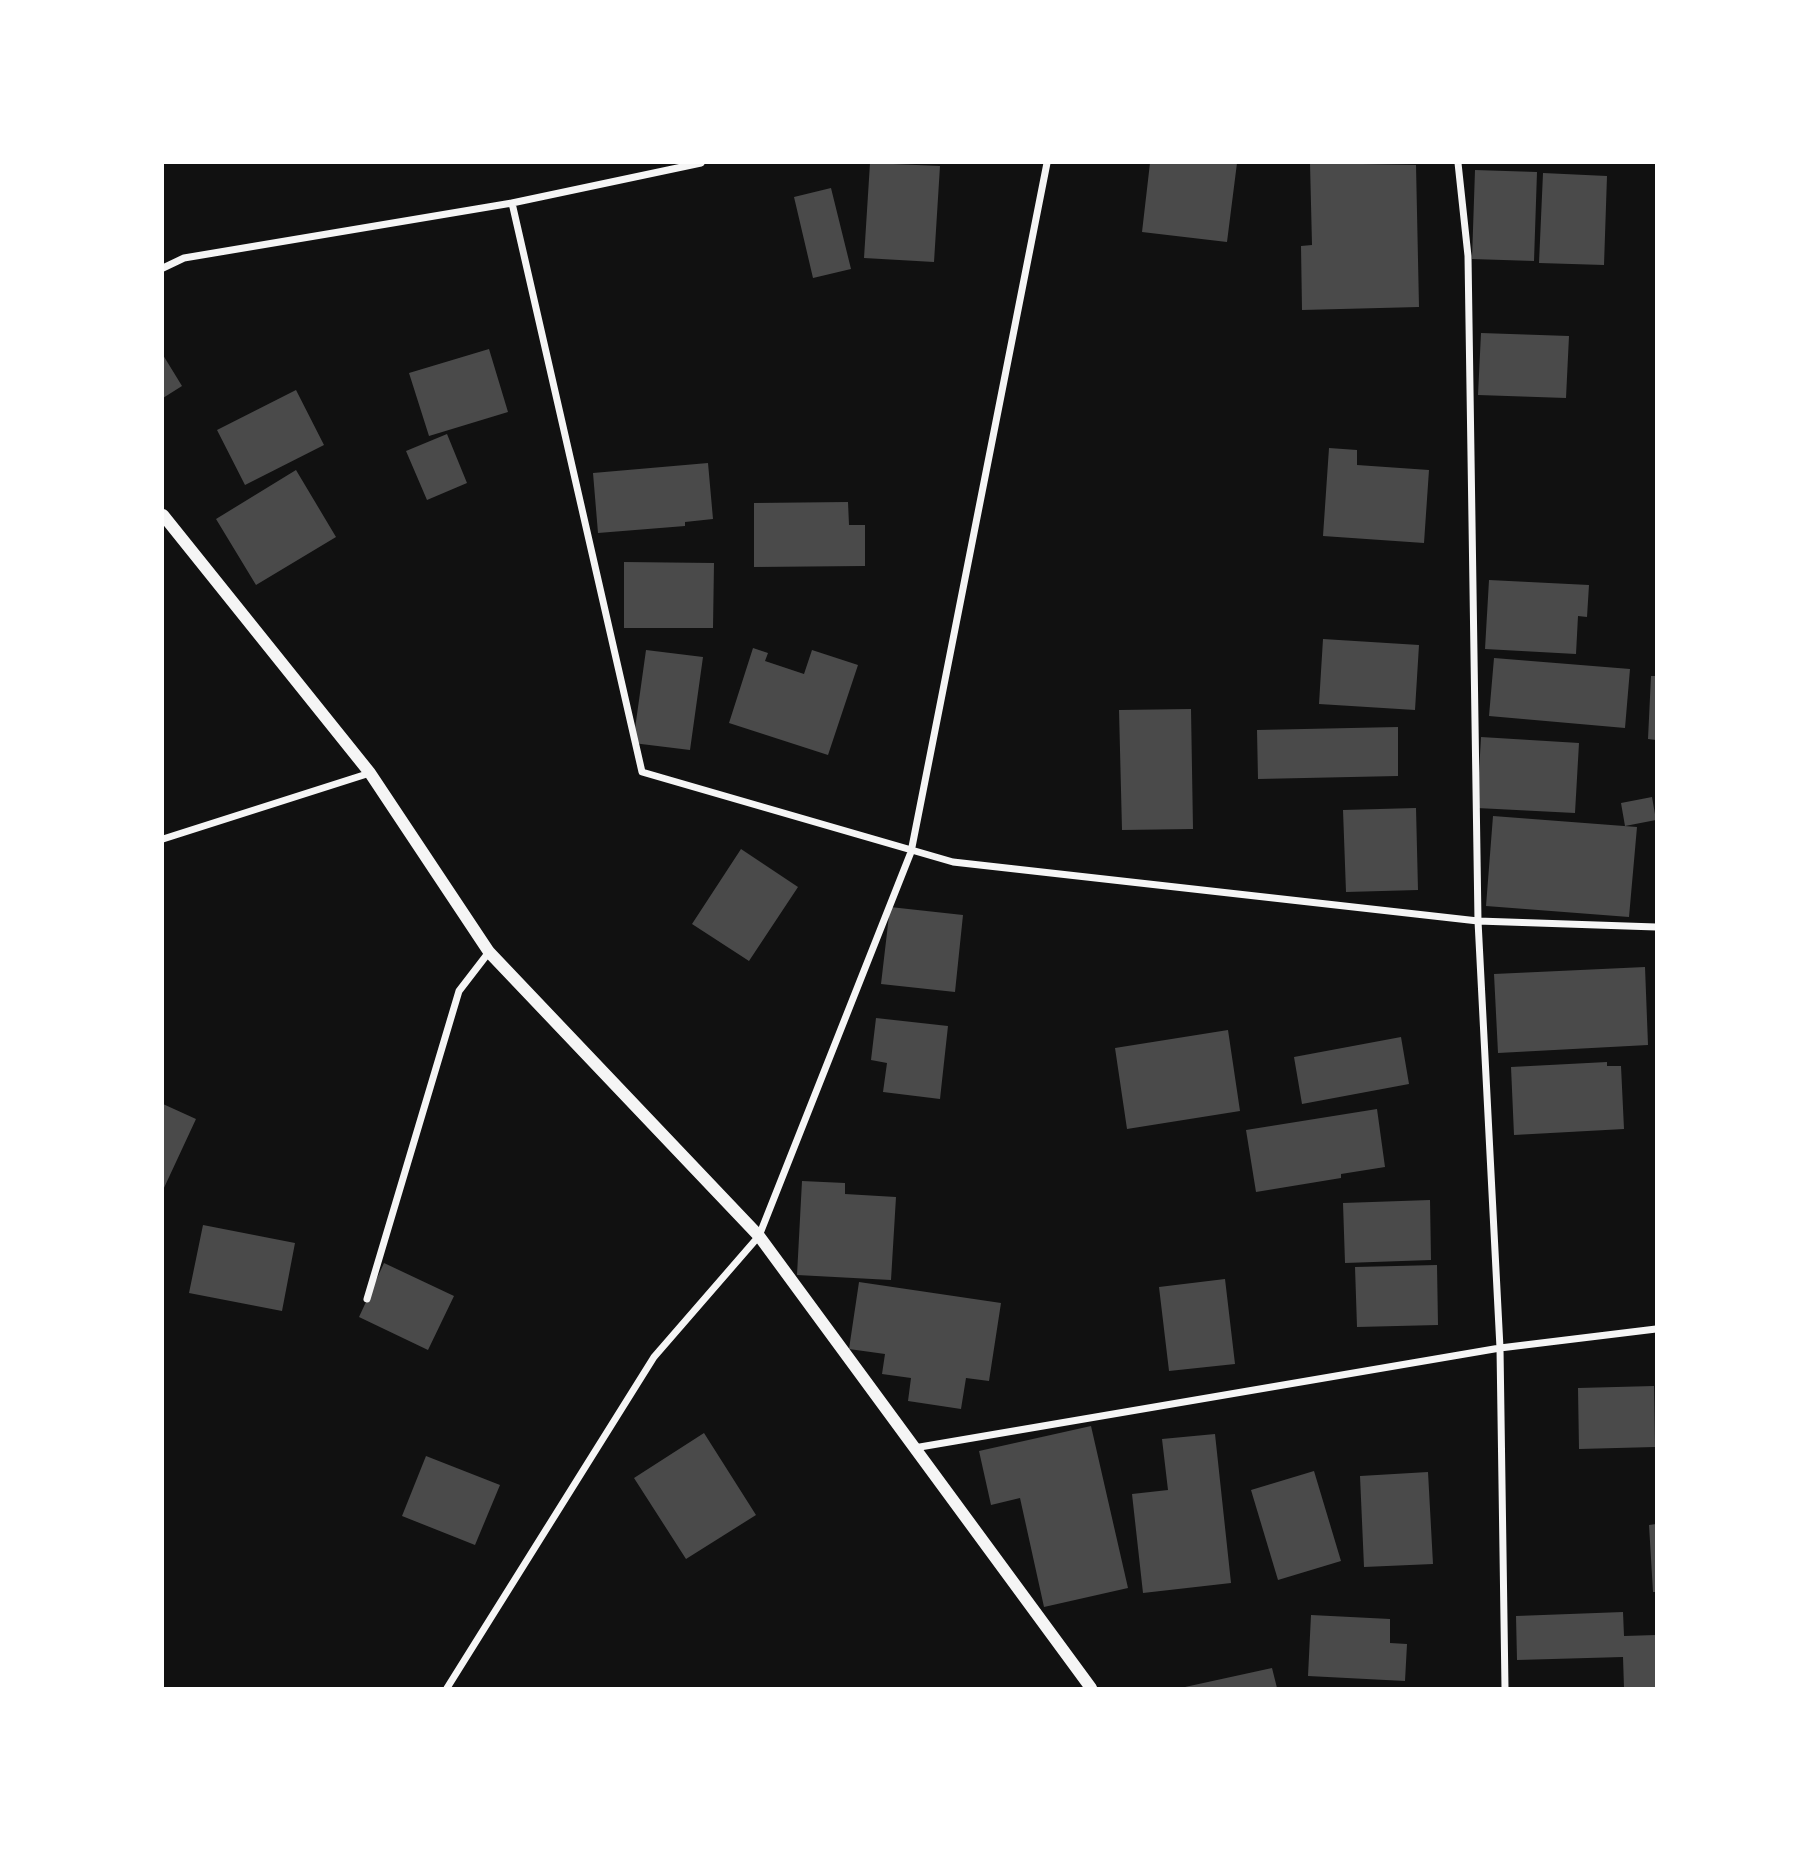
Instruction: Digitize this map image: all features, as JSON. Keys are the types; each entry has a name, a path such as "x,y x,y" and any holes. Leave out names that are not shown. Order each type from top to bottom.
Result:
{"street":[{"path":"163,268 184,258 512,203 701,163"},
{"path":"447,1688 654,1357 759,1236 911,852 1047,163"},
{"path":"1458,163 1468,256 1478,921 1500,1348 1506,1688"},
{"path":"512,203 642,772 953,862 1478,921 1656,928"},
{"path":"163,515 370,773 489,952 759,1236 1091,1688"},
{"path":"163,839 370,773"},
{"path":"367,1299 459,991 489,952"},
{"path":"914,1448 1500,1348 1656,1329"}],"building":[{"path":"870,163 940,166 934,262 864,258"},
{"path":"1150,163 1237,163 1227,242 1142,232"},
{"path":"1310,163 1416,165 1419,307 1302,310 1301,246 1312,245"},
{"path":"1475,170 1537,172 1534,261 1472,259"},
{"path":"1543,173 1607,176 1604,265 1539,263"},
{"path":"831,188 851,269 813,278 794,197"},
{"path":"1481,333 1569,336 1566,398 1478,395"},
{"path":"489,349 508,412 429,436 409,373"},
{"path":"163,355 182,386 163,398"},
{"path":"296,390 324,445 245,485 217,430"},
{"path":"447,434 467,483 427,500 406,451"},
{"path":"1329,448 1357,450 1357,465 1429,470 1424,543 1323,536"},
{"path":"708,463 713,519 685,522 685,526 598,533 593,473"},
{"path":"296,470 336,537 256,585 216,519"},
{"path":"848,502 849,525 865,525 865,566 754,567 754,503"},
{"path":"624,562 714,563 713,628 624,628"},
{"path":"1489,580 1589,585 1587,617 1578,616 1576,654 1485,649"},
{"path":"1323,639 1419,645 1415,710 1319,704"},
{"path":"753,648 768,653 765,661 804,674 812,650 858,665 828,755 729,723"},
{"path":"646,650 703,657 690,750 633,743"},
{"path":"1494,658 1630,669 1625,728 1489,716"},
{"path":"1651,676 1656,676 1656,740 1648,739"},
{"path":"1191,709 1193,829 1122,830 1119,710"},
{"path":"1398,727 1398,776 1258,779 1257,730"},
{"path":"1481,737 1579,743 1575,813 1477,808"},
{"path":"1652,797 1656,820 1625,826 1621,803"},
{"path":"1416,808 1418,890 1346,892 1343,810"},
{"path":"1493,816 1637,827 1629,917 1486,906"},
{"path":"741,849 798,887 749,961 692,924"},
{"path":"890,907 963,915 955,992 881,984"},
{"path":"1645,967 1648,1045 1498,1053 1494,974"},
{"path":"876,1018 948,1026 940,1099 883,1092 887,1063 871,1060"},
{"path":"1228,1030 1240,1111 1127,1129 1115,1048"},
{"path":"1401,1037 1409,1084 1302,1104 1294,1057"},
{"path":"1607,1062 1607,1066 1621,1066 1624,1129 1514,1135 1511,1067"},
{"path":"163,1104 196,1119 163,1190"},
{"path":"1377,1109 1385,1167 1341,1174 1341,1178 1256,1192 1246,1130"},
{"path":"802,1181 845,1183 845,1194 896,1197 891,1280 797,1275"},
{"path":"1430,1200 1431,1260 1345,1263 1343,1203"},
{"path":"203,1225 295,1243 282,1311 189,1293"},
{"path":"384,1263 454,1296 428,1350 359,1317"},
{"path":"1437,1265 1438,1325 1357,1327 1355,1267"},
{"path":"1225,1279 1235,1364 1169,1371 1159,1287"},
{"path":"859,1282 1001,1303 989,1381 966,1378 961,1409 908,1401 911,1378 882,1374 885,1354 849,1349"},
{"path":"1654,1386 1655,1447 1579,1449 1578,1388"},
{"path":"1091,1426 1128,1588 1044,1607 1020,1498 991,1505 979,1451"},
{"path":"704,1433 756,1515 686,1559 634,1478"},
{"path":"1215,1434 1231,1583 1143,1593 1132,1494 1168,1490 1162,1439"},
{"path":"426,1456 500,1485 475,1545 402,1516"},
{"path":"1314,1471 1341,1561 1278,1580 1251,1490"},
{"path":"1428,1472 1433,1564 1364,1567 1360,1476"},
{"path":"1656,1524 1656,1592 1653,1592 1649,1525"},
{"path":"1623,1612 1624,1636 1656,1635 1656,1688 1624,1688 1623,1657 1517,1660 1516,1616"},
{"path":"1311,1615 1390,1619 1390,1643 1407,1644 1405,1681 1308,1676"},
{"path":"1272,1668 1277,1688 1185,1688 1185,1687"}]}
